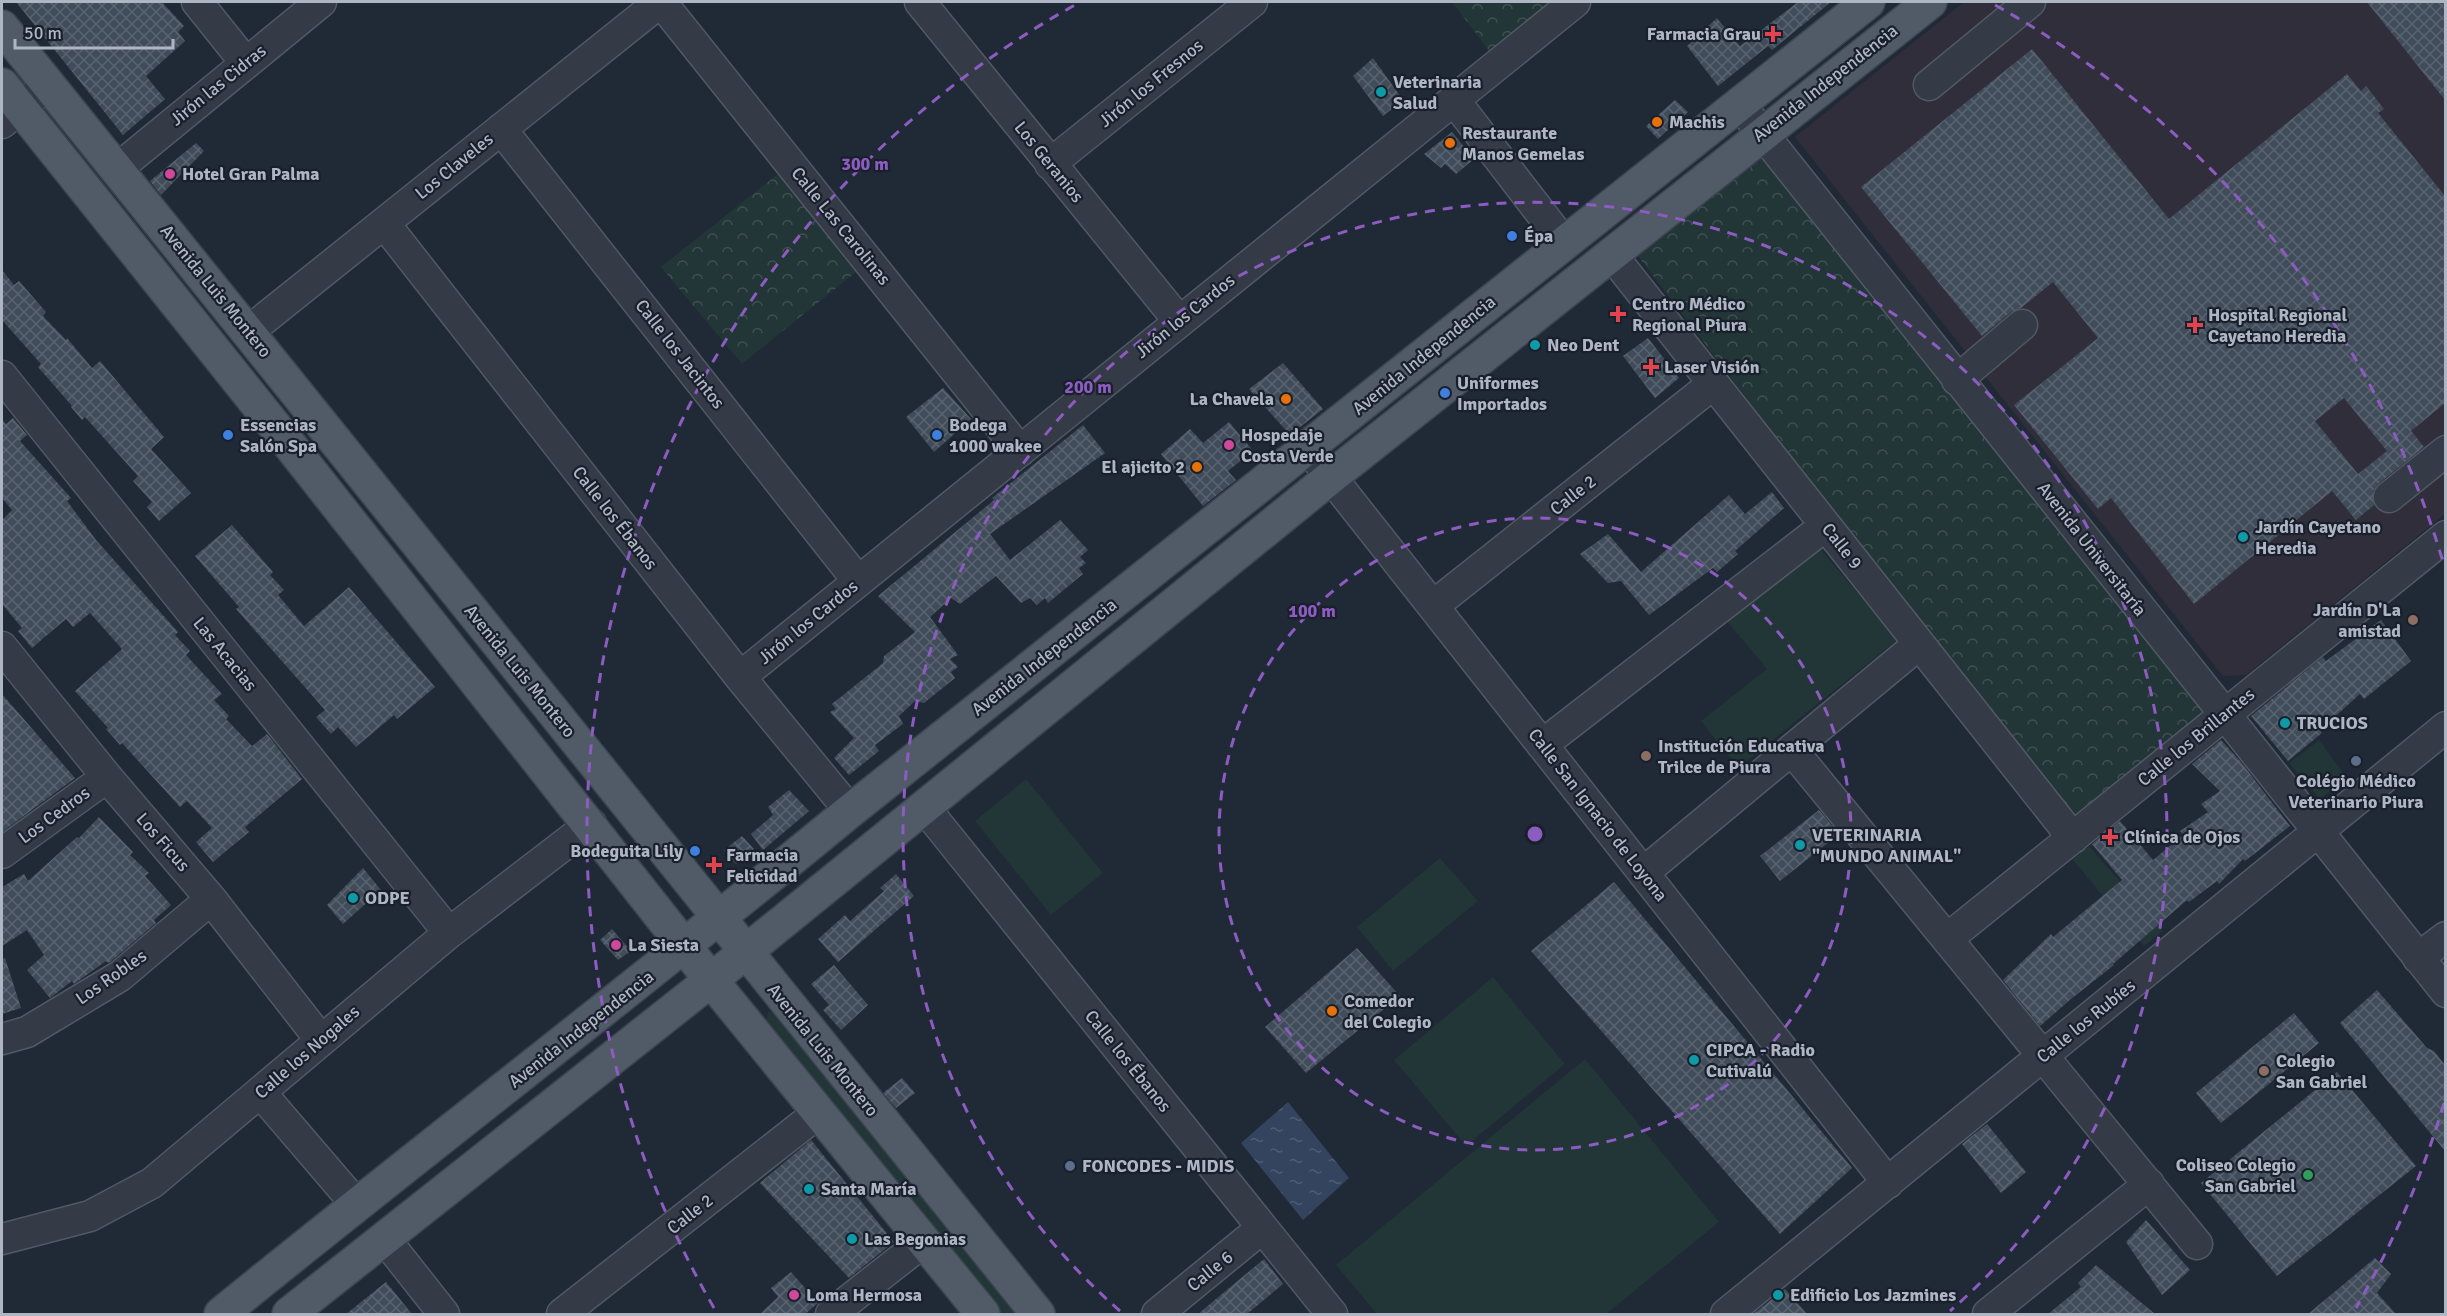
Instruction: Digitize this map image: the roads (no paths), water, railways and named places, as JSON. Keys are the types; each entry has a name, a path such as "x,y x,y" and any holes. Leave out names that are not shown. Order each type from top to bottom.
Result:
{"main road":[{"name":"Avenida Independencia","path":"222,1314 356,1204 685,947 850,811 1868,2"},
{"name":"Avenida Independencia","path":"290,1314 711,980 1330,477 1930,2"},
{"name":"Avenida Luis Montero","path":"2,27 249,331 744,953 1038,1314"},
{"path":"8,105 591,824 711,980 983,1314"}],"street":[{"path":"197,2 245,62"},
{"name":"Jirón las Cidras","path":"117,169 321,2"},
{"name":"Los Claveles","path":"249,331 660,2"},
{"name":"Calle Las Carolinas","path":"660,2 1020,450"},
{"name":"Los Geranios","path":"922,2 1050,164 1179,321"},
{"name":"Jirón los Fresnos","path":"1050,164 1251,2"},
{"name":"Jirón los Cardos","path":"740,677 1575,2"},
{"path":"1929,85 2031,2"},
{"path":"8,105 48,84"},
{"path":"1454,99 1564,243"},
{"name":"Avenida Universitaría","path":"1739,104 2445,993"},
{"name":"Calle los Jacintos","path":"501,129 858,581"},
{"name":"Calle los Ébanos","path":"384,223 740,677 850,811"},
{"name":"Calle 9","path":"1611,254 2073,838"},
{"path":"1957,380 2022,325"},
{"name":"Las Acacias","path":"2,376 448,933"},
{"name":"Calle 2","path":"1433,606 1713,384"},
{"name":"Calle San Ignacio de Loyona","path":"1308,448 1888,1183"},
{"path":"2389,497 2445,451"},
{"path":"1542,745 1826,526"},
{"name":"Calle los Brillantes","path":"1947,939 2445,536"},
{"path":"1643,873 1919,644"},
{"name":"Los Ficus","path":"2,647 107,777 211,899 320,1039"},
{"name":"Calle los Rubíes","path":"1734,1312 1888,1183 2445,728"},
{"path":"1792,750 2197,1244"},
{"name":"Los Cedros","path":"2,853 107,777"},
{"name":"Calle los Ébanos","path":"924,807 1332,1314"},
{"name":"Calle los Nogales","path":"2,1239 90,1216 152,1183 448,933 591,824"},
{"name":"Los Robles","path":"2,1039 27,1032 120,976 211,899"},
{"path":"2418,958 2445,937"},
{"path":"260,1092 356,1204"},
{"name":"Calle 2","path":"562,1314 818,1113"},
{"path":"1988,1314 2148,1184"},
{"name":"Calle 6","path":"1157,1314 1262,1228"},
{"path":"384,1238 444,1314"},
{"path":"831,1314 923,1242"}],"water":[{"path":"1288,1102 1349,1178 1303,1220 1241,1143"}],"place":[{"name":"Farmacia Grau","path":"1773,34"},
{"name":"Veterinaria Salud","path":"1381,92"},
{"name":"Machis","path":"1657,122"},
{"name":"Restaurante Manos Gemelas","path":"1450,143"},
{"name":"Hotel Gran Palma","path":"170,174"},
{"name":"Épa","path":"1512,236"},
{"name":"Centro Médico Regional Piura","path":"1618,314"},
{"name":"Hospital Regional Cayetano Heredia","path":"2195,325"},
{"name":"Neo Dent","path":"1535,345"},
{"name":"Laser Visión","path":"1651,367"},
{"name":"Uniformes Importados","path":"1445,393"},
{"name":"La Chavela","path":"1286,399"},
{"name":"Essencias Salón Spa","path":"228,435"},
{"name":"Bodega 1000 wakee","path":"937,435"},
{"name":"Hospedaje Costa Verde","path":"1229,445"},
{"name":"El ajicito 2","path":"1197,467"},
{"name":"Jardín Cayetano Heredia","path":"2243,537"},
{"name":"Jardín D'La amistad","path":"2413,620"},
{"name":"TRUCIOS","path":"2285,723"},
{"name":"Institución Educativa Trilce de Piura","path":"1646,756"},
{"name":"Colégio Médico Veterinario Piura","path":"2356,761"},
{"name":"Clínica de Ojos","path":"2110,837"},
{"name":"VETERINARIA \"MUNDO ANIMAL\"","path":"1800,845"},
{"name":"Bodeguita Lily","path":"695,851"},
{"name":"Farmacia Felicidad","path":"714,865"},
{"name":"ODPE","path":"353,898"},
{"name":"La Siesta","path":"616,945"},
{"name":"Comedor del Colegio","path":"1332,1011"},
{"name":"CIPCA - Radio Cutivalú","path":"1694,1060"},
{"name":"Colegio San Gabriel","path":"2264,1071"},
{"name":"FONCODES - MIDIS","path":"1070,1166"},
{"name":"Coliseo Colegio San Gabriel","path":"2308,1175"},
{"name":"Santa María","path":"809,1189"},
{"name":"Las Begonias","path":"852,1239"},
{"name":"Loma Hermosa","path":"794,1295"},
{"name":"Edificio Los Jazmines","path":"1778,1295"}]}
